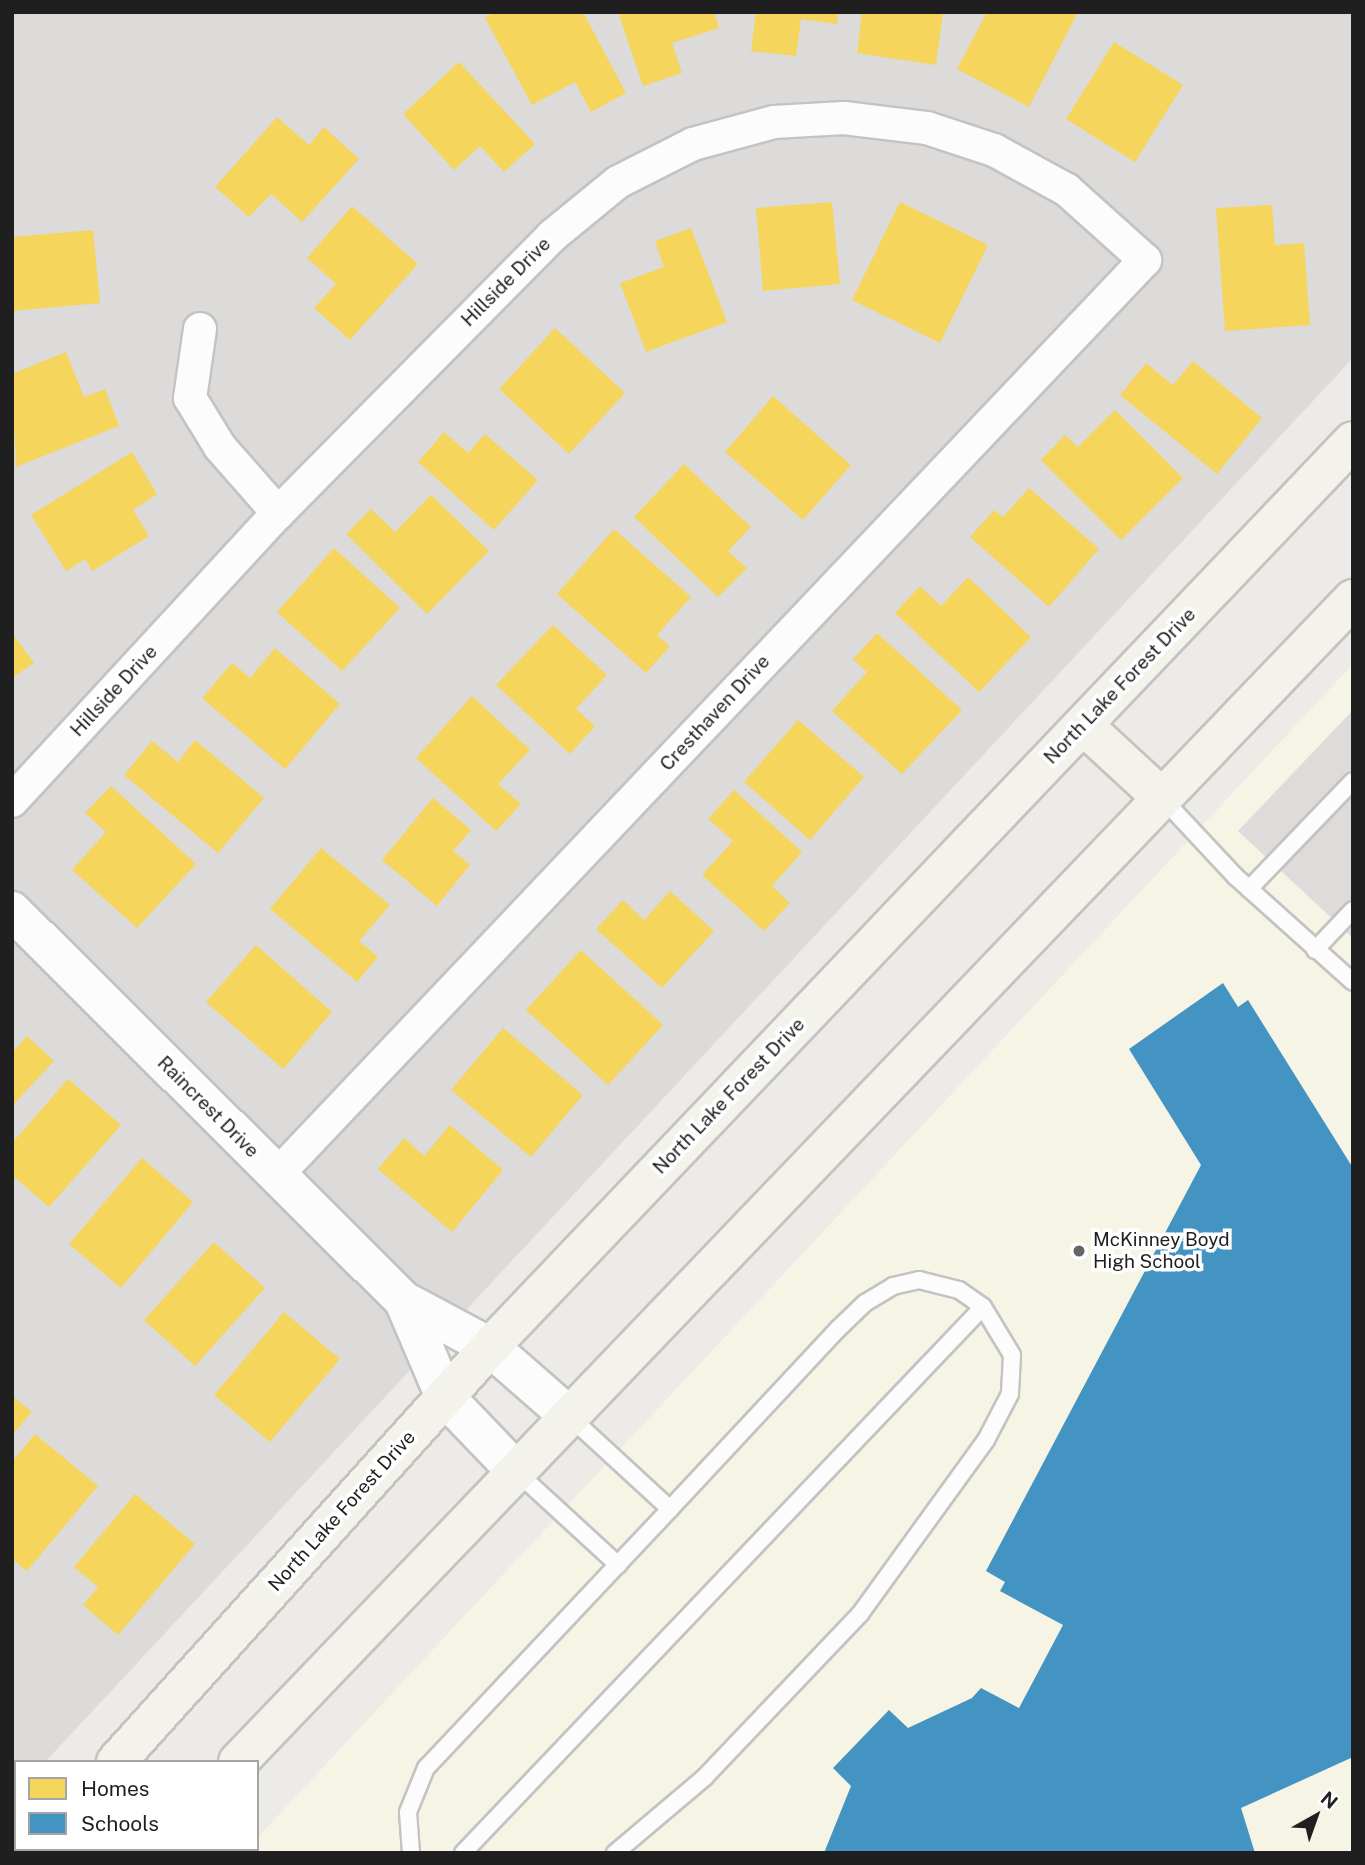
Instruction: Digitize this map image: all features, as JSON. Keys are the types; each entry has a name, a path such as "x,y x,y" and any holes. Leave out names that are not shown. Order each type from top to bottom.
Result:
{"main road":[{"name":"North Lake Forest Drive","path":"118,1760 490,1347 1353,441"},
{"path":"241,1760 1353,599"},
{"path":"1083,725 1162,798"}],"street":[{"name":"Hillside Drive","path":"12,801 278,513 552,236 618,182 693,144 774,122 844,118 927,128 994,150 1067,190 1136,251"},
{"name":"Cresthaven Drive","path":"277,1175 1145,260 1136,251"},
{"path":"200,329 190,398 220,447 278,513"},
{"name":"Raincrest Drive","path":"12,911 404,1301 490,1347 570,1417"},
{"name":"Raincrest Drive","path":"404,1301 444,1397 517,1474"}],"lane":[{"path":"1249,889 1353,781"},
{"path":"1162,798 1249,889 1353,982"},
{"path":"1315,950 1353,911"},
{"path":"411,1853 408,1812 426,1768 865,1303 893,1286 919,1280 959,1290 983,1307 1012,1355 1010,1394 944,1502 860,1614 778,1705 705,1777 615,1853"},
{"path":"463,1853 983,1307"},
{"path":"570,1417 670,1509"},
{"path":"517,1474 618,1565"}],"shaded area":[{"path":"12,12 1353,12 1353,358 47,1760 14,1760 12,1797"},
{"name":"McKinney Boyd High School","path":"1353,664 1353,1853 244,1853 259,1851 259,1836"},
{"path":"1353,710 1353,938 1238,831"}],"building: Homes":[{"path":"494,12 583,12 626,93 591,112 575,82 532,105 485,18"},
{"path":"618,12 714,12 719,28 672,43 682,73 643,86"},
{"path":"756,12 838,12 837,24 801,19 796,56 751,51"},
{"path":"862,12 943,12 936,65 857,53"},
{"path":"987,12 1078,12 1029,107 957,69"},
{"path":"1114,42 1183,85 1135,162 1066,119"},
{"path":"459,62 535,144 504,172 480,146 454,170 403,114"},
{"path":"277,117 309,145 324,127 359,159 302,222 271,194 249,217 215,187"},
{"path":"832,202 840,284 763,291 756,208"},
{"path":"900,202 988,245 940,343 852,300"},
{"path":"1272,205 1275,245 1304,243 1310,325 1225,331 1216,208"},
{"path":"352,206 418,264 350,340 314,308 336,284 307,258"},
{"path":"691,228 727,322 646,352 620,283 664,267 655,241"},
{"path":"93,230 100,303 12,311 12,237"},
{"path":"555,328 625,393 569,454 499,389"},
{"path":"66,352 84,397 105,389 119,426 16,467 12,374"},
{"path":"1193,361 1262,418 1217,474 1120,395 1146,363 1173,385"},
{"path":"773,396 851,465 803,520 725,452"},
{"path":"1115,410 1183,478 1121,540 1041,460 1065,435 1078,447"},
{"path":"444,432 468,453 485,434 538,480 494,530 418,462"},
{"path":"132,452 157,494 133,510 149,536 92,571 85,559 66,571 31,515"},
{"path":"684,464 751,527 728,551 747,568 718,597 634,517"},
{"path":"1029,488 1099,549 1049,607 970,537 994,510 1003,517"},
{"path":"431,495 489,551 427,614 346,534 371,509 395,532"},
{"path":"614,529 691,597 657,635 670,646 646,673 557,594"},
{"path":"334,548 400,608 342,671 277,612"},
{"path":"968,577 1031,637 979,692 895,613 920,586 941,606"},
{"path":"553,625 607,675 576,709 595,726 570,754 496,685"},
{"path":"12,633 34,663 12,678"},
{"path":"877,633 962,710 902,774 832,711 867,672 853,659"},
{"path":"275,648 340,704 285,769 202,698 232,663 250,678"},
{"path":"472,696 530,750 498,784 521,804 496,831 416,758"},
{"path":"798,720 864,777 810,840 744,782"},
{"path":"195,740 264,798 218,853 124,775 152,741 178,762"},
{"path":"111,786 196,864 137,928 72,870 106,832 85,813"},
{"path":"734,790 802,852 772,886 790,903 764,931 702,875 733,841 708,819"},
{"path":"433,798 471,830 453,851 470,865 437,906 382,860"},
{"path":"321,848 390,905 359,941 378,957 357,982 270,909"},
{"path":"670,891 714,931 662,988 596,929 623,900 644,920"},
{"path":"256,945 332,1012 283,1069 206,1002"},
{"path":"581,950 663,1025 608,1085 526,1010"},
{"path":"503,1028 583,1095 531,1157 451,1090"},
{"path":"27,1036 54,1061 12,1106 12,1053"},
{"path":"68,1079 121,1125 49,1207 12,1175 12,1143"},
{"path":"450,1125 503,1170 452,1232 378,1169 404,1138 424,1156"},
{"path":"142,1158 193,1202 121,1288 69,1244"},
{"path":"214,1242 265,1288 195,1366 144,1320"},
{"path":"284,1312 340,1359 270,1442 214,1395"},
{"path":"12,1396 32,1412 12,1435"},
{"path":"35,1434 98,1486 27,1571 12,1559 12,1462"},
{"path":"135,1494 195,1544 118,1635 83,1605 98,1587 74,1567"}],"building: Schools":[{"path":"1223,983 1238,1007 1248,1000 1353,1168 1353,1757 1241,1808 1255,1853 824,1853 851,1786 833,1768 889,1710 908,1728 972,1698 981,1688 1019,1708 1063,1625 1000,1591 1005,1582 986,1571 1201,1165 1129,1049"}],"place":[{"name":"McKinney Boyd High School","path":"1079,1251"}]}
